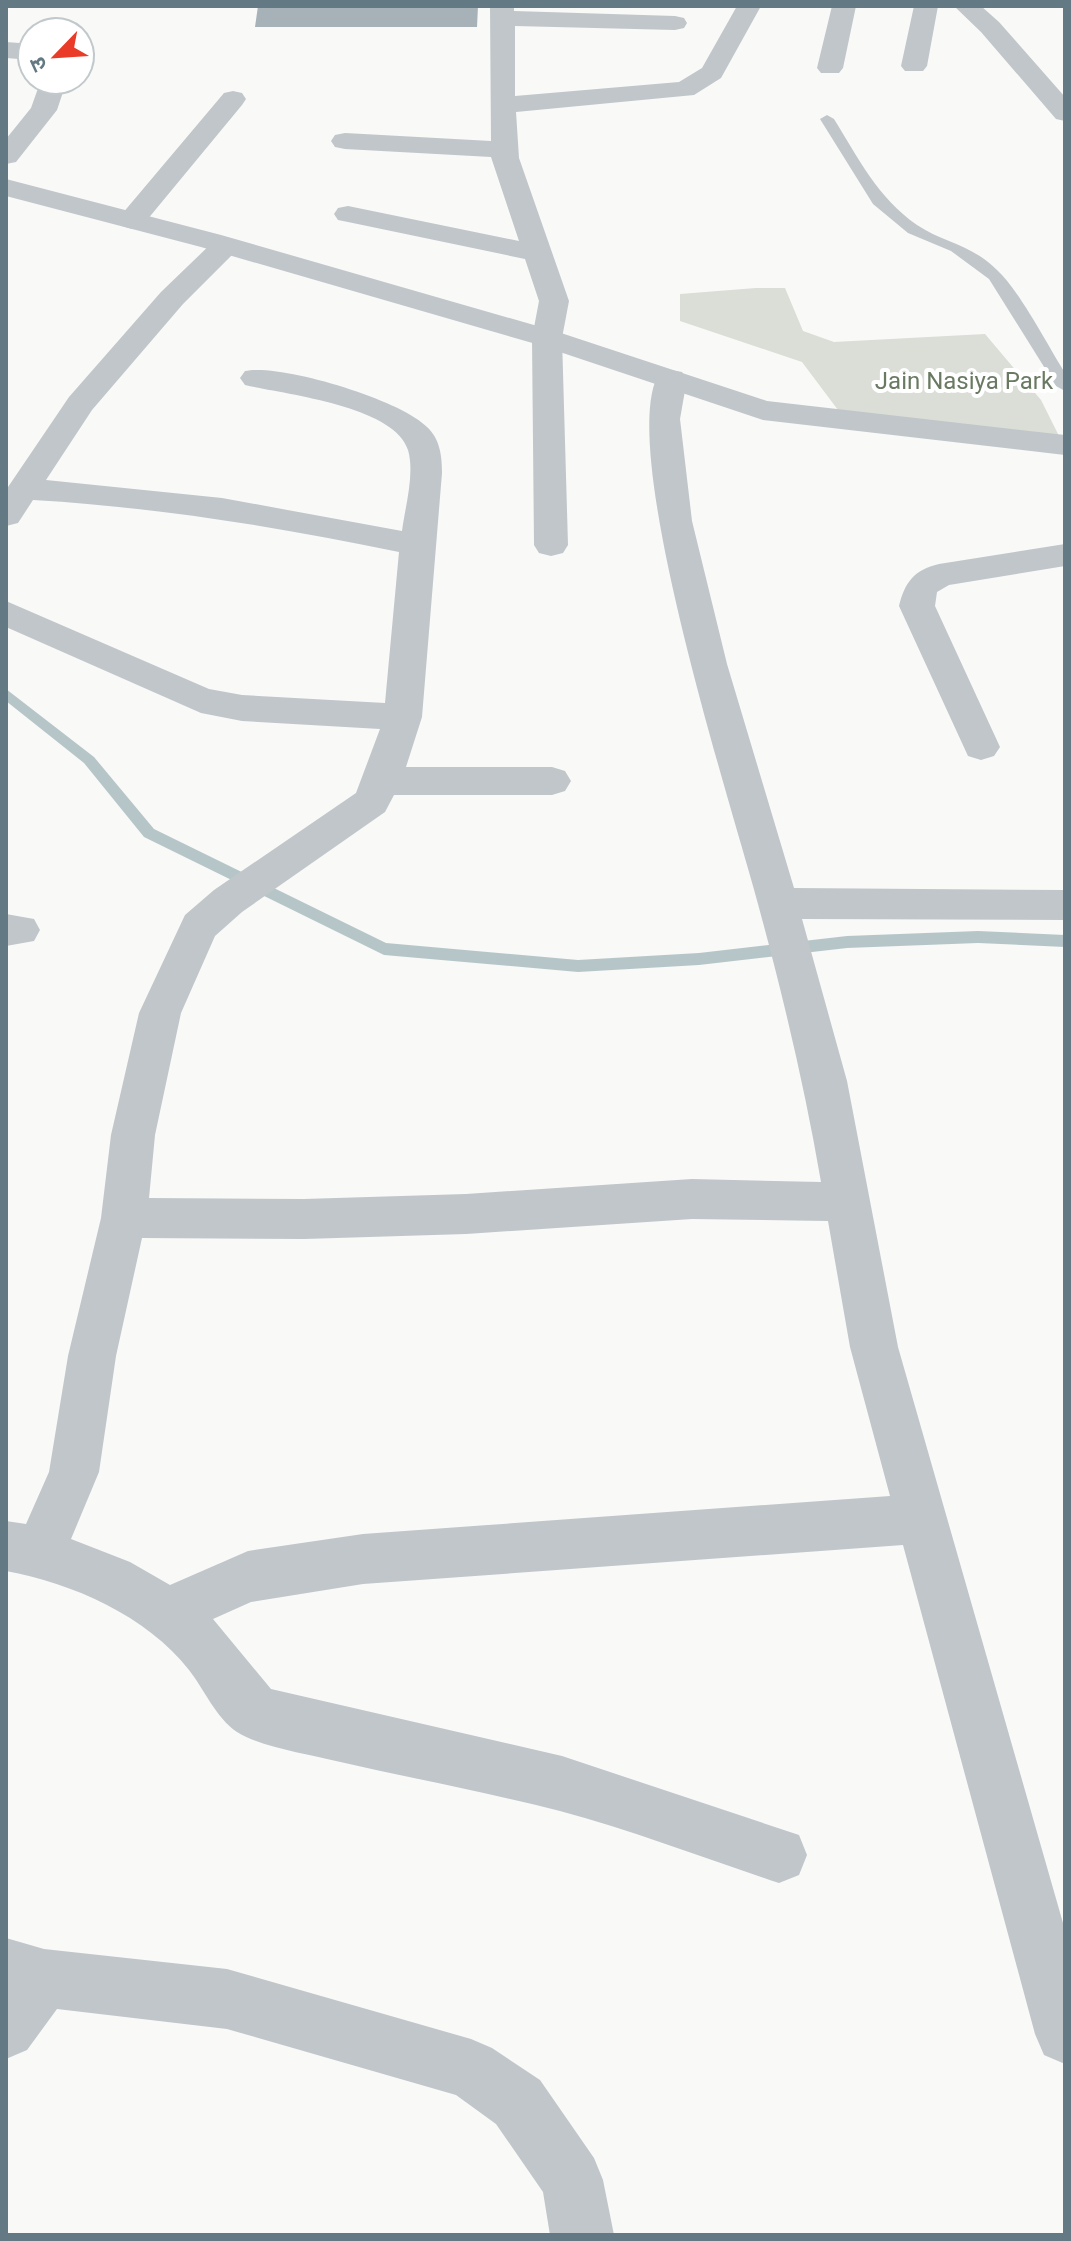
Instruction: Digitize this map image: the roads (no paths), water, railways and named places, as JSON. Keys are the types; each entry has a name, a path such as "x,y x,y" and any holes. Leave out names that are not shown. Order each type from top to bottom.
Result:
{"street":[{"path":"502,105 685,89 712,73 749,6"},
{"path":"830,68 844,6"},
{"path":"914,66 926,6"},
{"path":"966,6 1060,101"},
{"path":"551,545 547,338 554,301 504,150 502,12 675,23"},
{"path":"6,156 44,110 49,96"},
{"path":"132,220 233,99"},
{"path":"345,141 504,150"},
{"path":"6,187 547,338 763,410 1065,445"},
{"path":"348,214 537,253"},
{"path":"24,488 80,404 172,298 225,246"},
{"path":"256,378 382,408 418,431 425,452 403,717 383,781 371,802 228,901 199,926 160,1013 133,1135 124,1218 92,1356 74,1472 23,1549 112,1580 167,1613 206,1649 255,1712 316,1729 562,1784 779,1855"},
{"path":"671,379 664,419 675,521 709,664 785,928 825,1081 874,1347 1065,2034"},
{"path":"6,453 24,488"},
{"path":"24,488 111,493 210,506 417,545"},
{"path":"981,747 917,606 921,587 939,575 1065,555"},
{"path":"6,613 201,700 242,708 403,717"},
{"path":"383,781 552,781"},
{"path":"785,928 1065,905"},
{"path":"124,1218 348,1218 466,1214 692,1199 848,1202"},
{"path":"167,1613 248,1577 297,1567 363,1559 921,1519"},
{"path":"6,2029 25,1972 227,1999 471,2069 518,2102 572,2180 582,2235"}],"lane":[{"path":"827,119 878,201 914,230 957,248 976,259 995,276 1065,386"}],"waterway":[{"path":"6,694 89,760 149,833 384,949 578,966 699,959 847,942 978,937 1065,941"}],"park label":[{"name":"Jain Nasiya Park","path":"964,381"}]}
